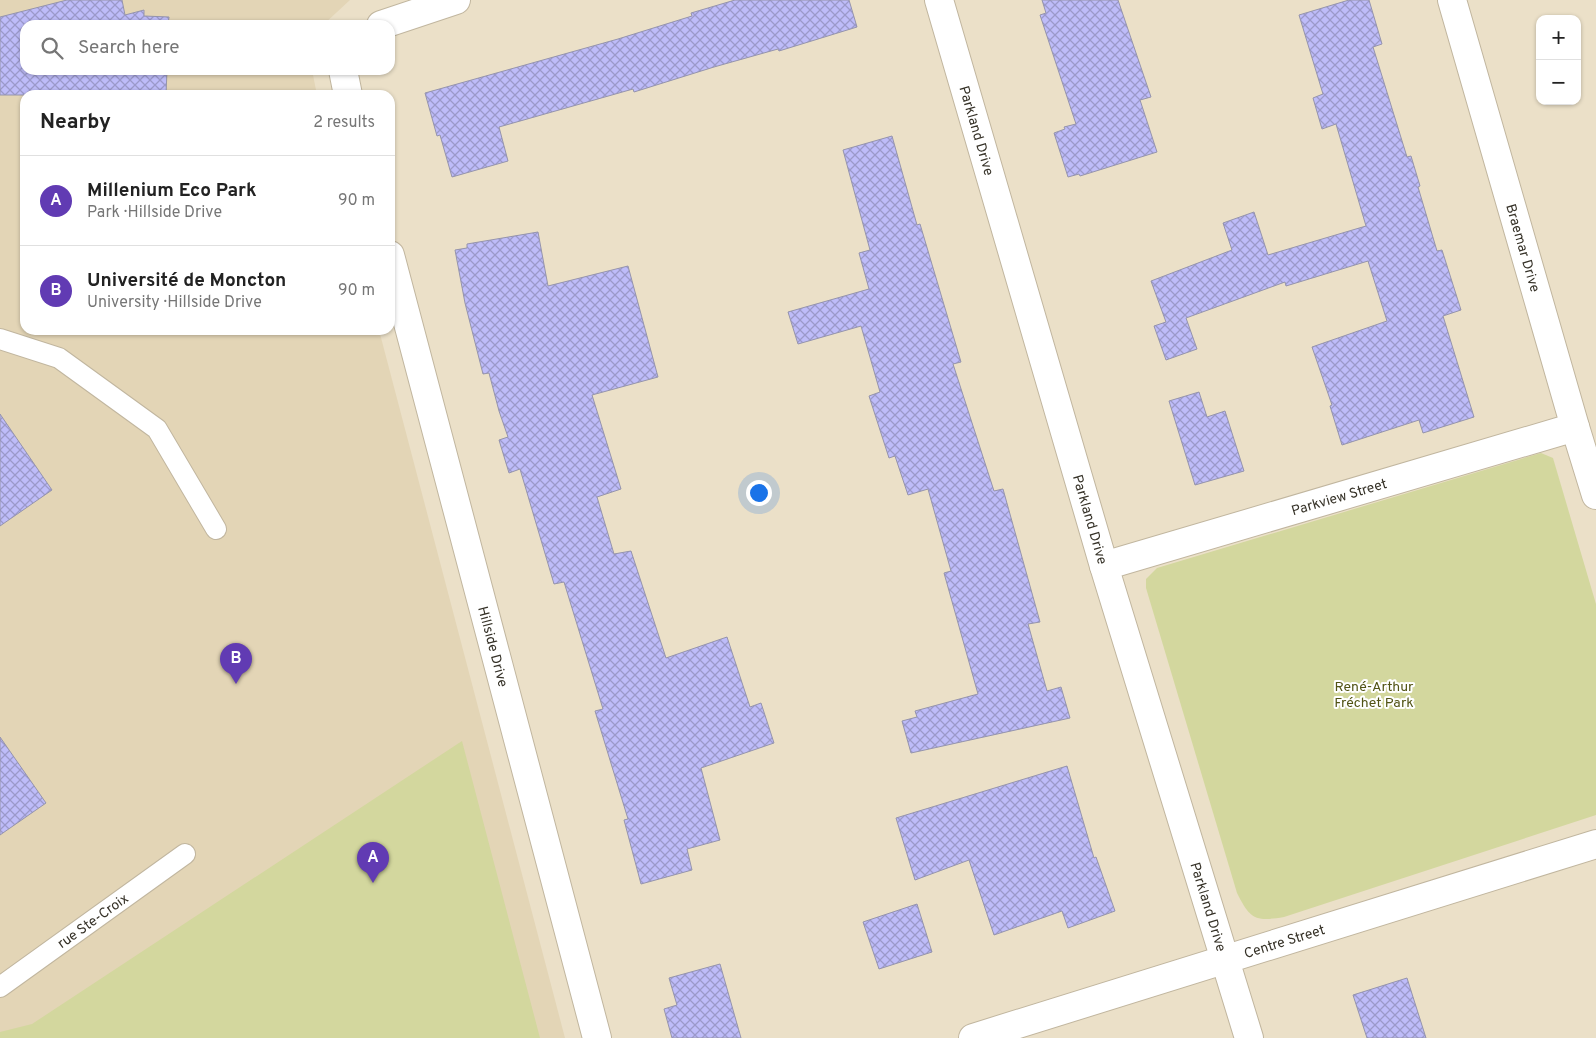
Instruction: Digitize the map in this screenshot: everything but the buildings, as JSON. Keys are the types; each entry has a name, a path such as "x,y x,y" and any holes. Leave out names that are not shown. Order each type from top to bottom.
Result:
{"street":[{"path":"395,20 456,0"},
{"name":"Parkland Drive","path":"939,0 1104,566 1249,1038"},
{"name":"Braemar Drive","path":"1452,0 1596,495"},
{"path":"344,75 347,90"},
{"name":"Hillside Drive","path":"395,274 597,1038"},
{"name":"Parkview Street","path":"1104,566 1575,427"},
{"name":"Centre Street","path":"973,1038 1596,844"}],"lane":[{"path":"0,339 59,358 157,429 216,529"},
{"name":"rue Ste-Croix","path":"0,987 185,854"}],"shaded area":[{"path":"0,0 350,0 328,20 20,20 20,75 313,75 316,90 20,90 20,335 380,335 565,1038 0,1038"}],"green space":[{"name":"René-Arthur Fréchet Park","path":"1541,453 1553,458 1596,604 1596,815 1284,917 1266,919 1254,917 1237,893 1146,588 1146,579 1157,568"},
{"path":"462,741 540,1038 0,1038 0,1032 32,1024"}],"place":[{"name":"Université de Moncton","path":"236,684"},
{"name":"Millenium Eco Park","path":"373,883"}]}
